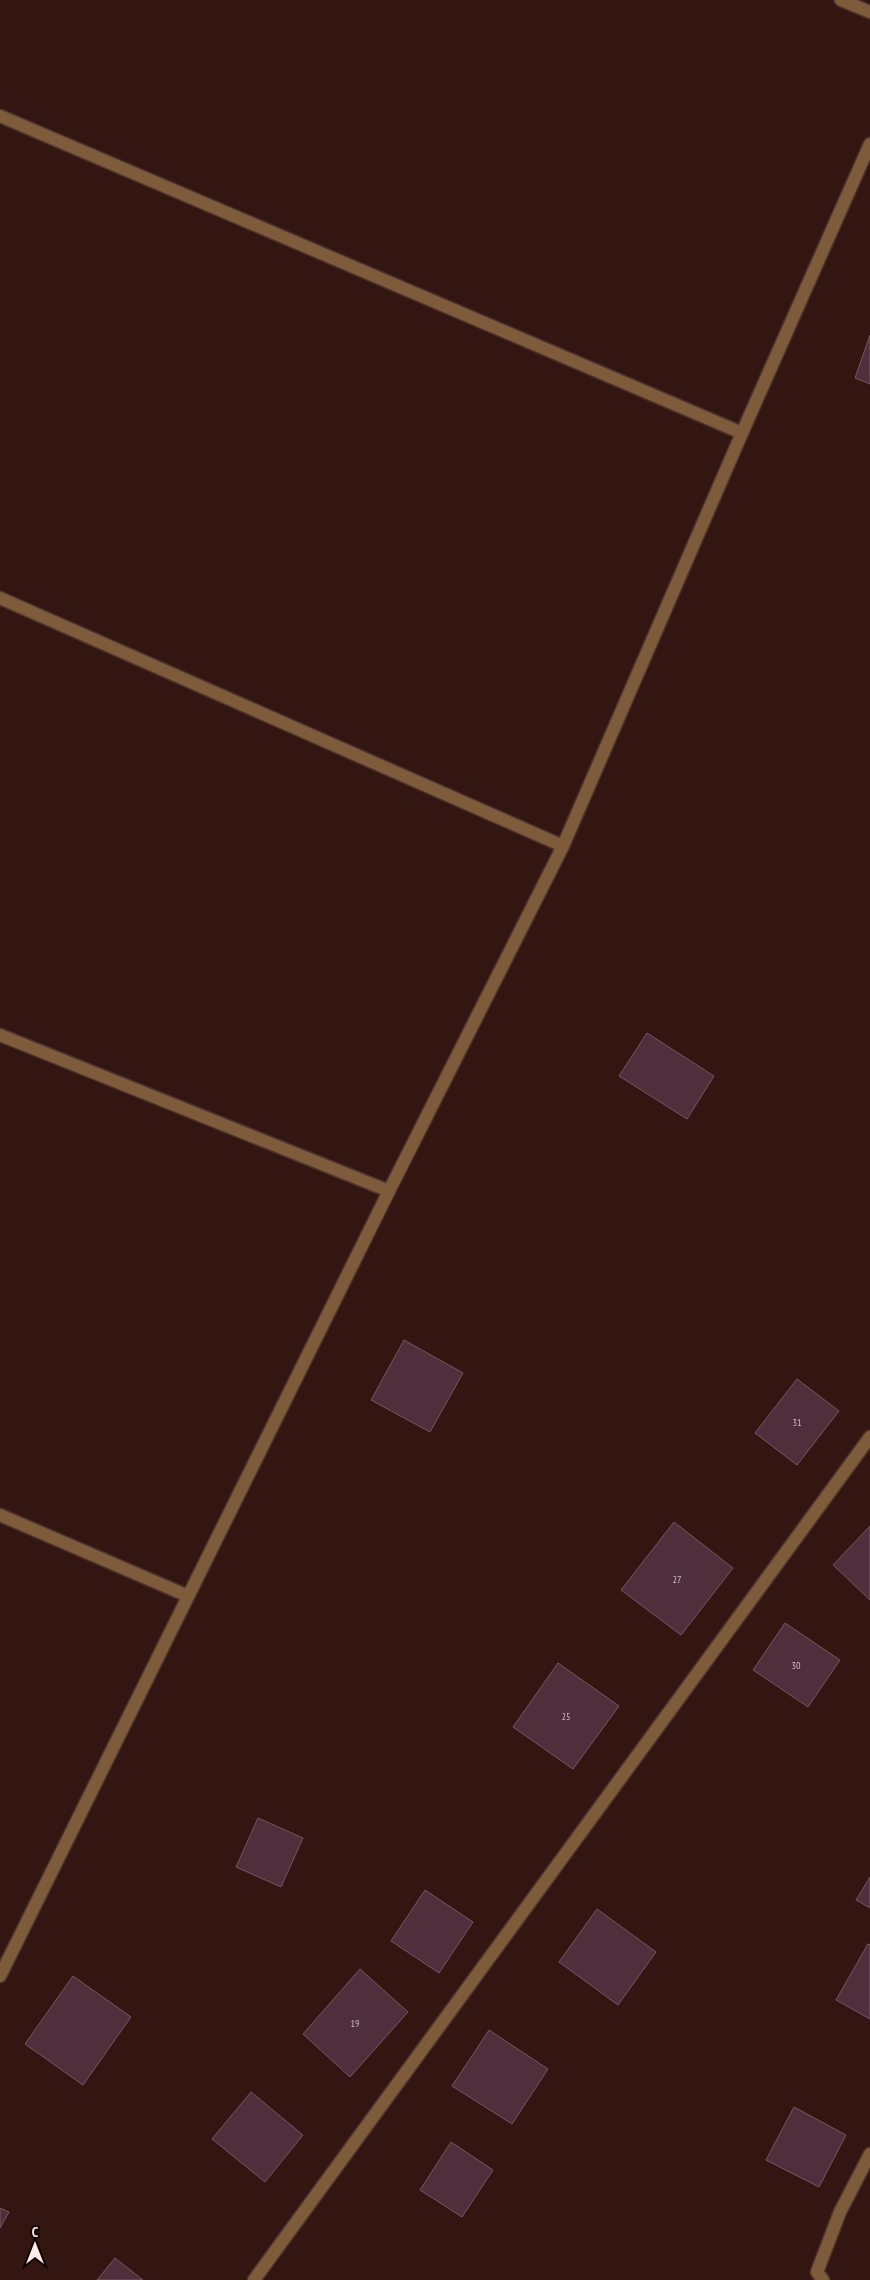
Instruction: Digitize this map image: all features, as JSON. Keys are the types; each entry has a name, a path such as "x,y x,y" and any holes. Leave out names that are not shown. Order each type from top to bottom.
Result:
{"street":[{"path":"841,0 870,12"},
{"path":"0,116 742,433"},
{"path":"0,1976 389,1191 563,846 870,144"},
{"path":"0,598 563,846"},
{"path":"0,1035 389,1191"},
{"path":"254,2280 870,1437"},
{"path":"0,1515 188,1596"},
{"path":"818,2277 840,2212 870,2154"}],"building":[{"path":"870,335 870,384 855,378"},
{"path":"647,1033 714,1076 687,1119 619,1076"},
{"path":"404,1340 463,1373 430,1432 371,1400"},
{"path":"797,1379 839,1411 797,1465 755,1433"},
{"path":"674,1522 733,1568 681,1635 621,1590"},
{"path":"870,1526 870,1600 833,1565"},
{"path":"785,1623 840,1660 808,1707 753,1670"},
{"path":"558,1663 619,1706 573,1769 513,1727"},
{"path":"258,1818 303,1838 281,1887 236,1867"},
{"path":"870,1877 870,1908 856,1900"},
{"path":"425,1890 473,1922 439,1973 391,1941"},
{"path":"597,1909 656,1952 618,2005 559,1962"},
{"path":"868,1944 870,1945 870,2019 836,2000"},
{"path":"360,1969 408,2012 350,2077 303,2034"},
{"path":"73,1976 131,2017 83,2085 25,2044"},
{"path":"489,2030 548,2069 512,2124 452,2086"},
{"path":"251,2092 303,2135 265,2182 212,2139"},
{"path":"794,2107 846,2135 819,2187 766,2160"},
{"path":"451,2142 493,2170 462,2217 420,2190"},
{"path":"0,2208 9,2212 0,2228"},
{"path":"115,2258 143,2280 97,2280"}]}
